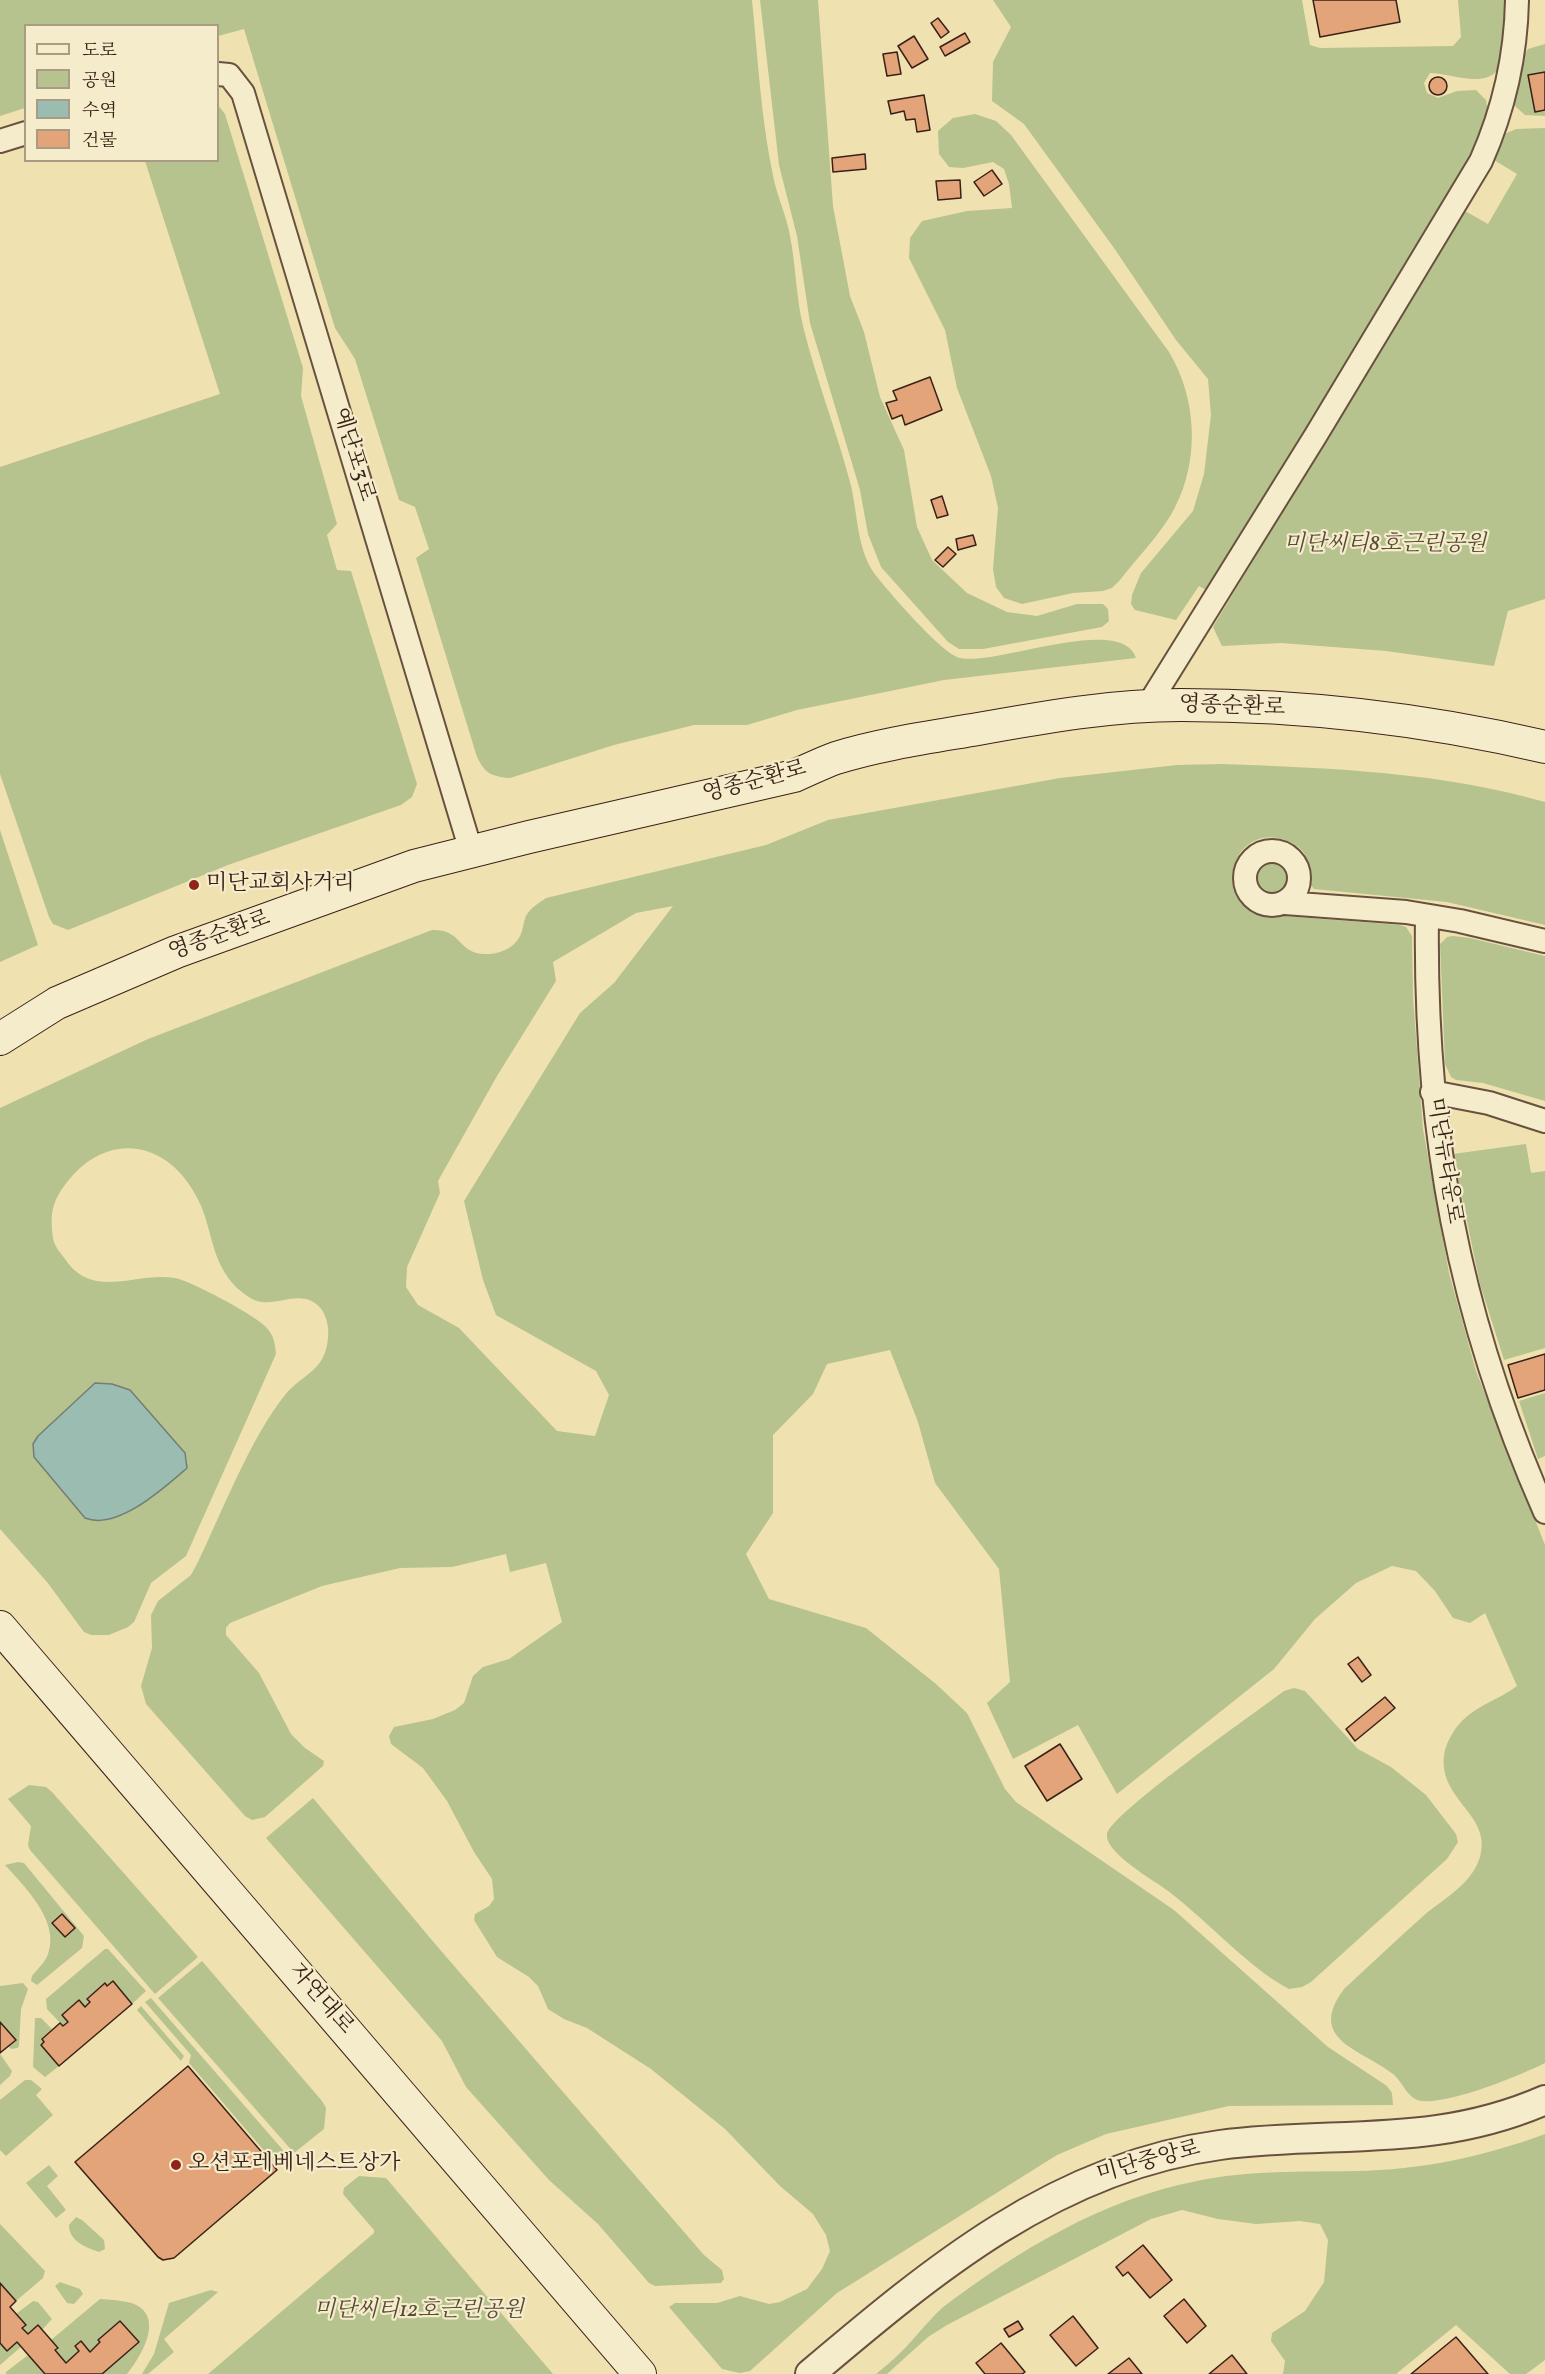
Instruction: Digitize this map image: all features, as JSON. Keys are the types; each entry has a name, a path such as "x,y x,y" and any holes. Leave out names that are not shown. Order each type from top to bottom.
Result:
{"main road":[{"name":"영종순환로","path":"0,1039 57,1003 176,952 385,876 471,850 794,776 836,758 938,736 1047,717 1147,706 1258,707 1392,718 1484,732 1545,747"},
{"name":"자연대로","path":"0,1627 640,2374"}],"street":[{"path":"1147,706 1322,425 1480,161 1499,118 1506,95 1514,52 1518,0"},
{"name":"예단포3로","path":"219,74 229,75 243,93 471,850"},
{"path":"0,141 24,134"},
{"path":"1285,903 1427,916 1545,941"},
{"name":"미단뉴타운로","path":"1427,916 1427,1007 1432,1092 1445,1189 1472,1309 1514,1437 1545,1512"},
{"path":"1432,1092 1489,1103 1545,1121"},
{"name":"미단중앙로","path":"810,2374 891,2307 982,2239 1035,2207 1092,2178 1158,2157 1218,2146 1275,2140 1406,2136 1454,2130 1519,2112 1545,2100"}],"green space":[{"path":"0,0 752,0 766,135 774,180 790,236 803,326 850,482 858,529 868,563 874,573 928,634 960,658 1001,655 1084,640 1108,640 1126,645 1136,658 944,680 797,710 747,725 694,725 614,745 510,778 493,775 485,769 476,754 416,558 429,549 415,507 399,500 355,359 335,328 244,29 219,36 219,24 24,24 24,108 0,116"},
{"path":"760,0 818,0 833,206 850,296 864,332 880,397 904,450 917,527 932,560 967,593 1007,612 1037,616 1077,604 1103,604 1108,609 1109,621 1102,627 983,649 959,649 948,642 881,567 868,534 860,490 810,323 797,236 779,165"},
{"path":"993,0 1302,0 1310,45 1320,48 1453,46 1461,37 1458,0 1509,0 1500,67 1494,74 1486,78 1468,79 1430,73 1424,83 1427,93 1438,98 1457,91 1476,90 1486,100 1489,118 1442,212 1206,590 1199,586 1176,620 1135,610 1131,604 1132,595 1141,573 1193,511 1204,474 1211,415 1208,379 1176,340 1114,248 1024,124 992,101 993,62 1011,27"},
{"path":"1545,44 1545,116 1525,115 1515,106 1519,68 1528,49"},
{"path":"219,106 225,114 303,368 301,396 337,524 327,535 337,570 351,571 417,784 412,797 401,805 228,865 68,930 53,924 49,917 0,774 0,467 220,394 145,162 219,162"},
{"path":"975,114 996,121 1011,135 1169,352 1186,392 1192,435 1191,457 1179,499 1152,542 1112,588 1103,591 1073,593 1022,604 1004,598 996,587 993,569 998,508 991,476 957,388 945,330 909,258 910,238 922,221 967,211 1012,208 1009,184 1004,169 993,162 963,168 949,167 939,154 938,131 953,118"},
{"name":"미단씨티8호근린공원","path":"1545,128 1545,599 1508,611 1494,666 1386,651 1281,643 1222,646 1213,627 1458,220 1465,211 1488,224 1517,174 1494,160 1502,135 1516,129"},
{"path":"1222,764 1385,773 1466,784 1545,802 1545,925 1447,902 1314,889 1310,884 1308,864 1302,851 1288,841 1268,837 1253,841 1242,851 1235,864 1234,878 1239,893 1252,906 1273,915 1400,925 1406,927 1412,936 1413,997 1423,1129 1449,1273 1476,1371 1545,1545 1545,2063 1502,2082 1466,2094 1434,2101 1417,2100 1409,2094 1397,2077 1342,2041 1334,2032 1331,2020 1334,2006 1344,1989 1421,1918 1463,1884 1476,1867 1480,1857 1482,1842 1478,1829 1455,1794 1444,1767 1446,1746 1460,1723 1475,1710 1517,1686 1485,1613 1470,1623 1453,1618 1435,1591 1416,1571 1392,1566 1356,1583 1315,1619 1274,1669 1117,1794 1078,1725 1013,1759 987,1703 1010,1682 999,1569 935,1483 918,1422 890,1350 827,1364 813,1394 773,1435 773,1513 746,1554 769,1599 866,1628 936,1684 967,1713 1005,1789 1016,1802 1174,1910 1328,2047 1387,2086 1392,2093 1393,2105 1229,2106 1106,2134 1057,2155 837,2293 750,2371 740,2373 722,2369 669,2307 675,2303 717,2303 740,2296 769,2304 780,2302 807,2289 822,2269 830,2251 826,2235 813,2214 780,2186 725,2129 651,2069 587,2028 564,2019 548,2009 538,1986 529,1977 497,1957 474,1920 475,1914 489,1906 494,1899 492,1879 474,1852 447,1801 423,1768 391,1744 389,1736 394,1727 433,1719 455,1710 464,1703 473,1676 483,1667 509,1659 562,1622 546,1563 510,1572 506,1554 452,1567 400,1568 322,1586 230,1623 226,1628 226,1635 259,1673 291,1734 305,1748 324,1761 323,1766 265,1817 252,1820 245,1816 146,1704 141,1686 152,1648 151,1615 158,1601 191,1575 249,1453 272,1412 285,1395 323,1358 328,1338 325,1316 315,1303 309,1300 294,1298 259,1302 237,1288 221,1266 206,1218 195,1194 170,1163 155,1154 138,1149 122,1149 105,1153 89,1161 73,1175 57,1197 52,1219 55,1244 76,1272 89,1279 102,1282 160,1277 183,1280 222,1299 260,1322 271,1333 276,1354 186,1556 151,1583 134,1622 128,1627 109,1635 91,1635 84,1632 47,1582 0,1529 0,1108 148,1039 432,930 449,933 475,952 498,953 508,949 516,942 528,913 546,898 766,845 828,820 1060,778 1177,765","holes":["673,906 614,983 580,1013 464,1201 483,1280 496,1315 596,1371 609,1395 595,1436 557,1431 459,1328 418,1305 406,1287 407,1267 440,1193 438,1181 497,1076 556,981 553,962 636,913"]},
{"path":"0,830 38,945 0,962"},
{"path":"1272,860 1285,865 1290,878 1285,891 1272,896 1259,891 1254,878 1259,865"},
{"path":"1453,936 1545,956 1545,1101 1483,1083 1456,1080 1451,1077 1445,1064 1440,944 1447,937"},
{"path":"1526,1144 1531,1173 1545,1171 1545,1348 1504,1360 1480,1284 1453,1154"},
{"path":"1545,1393 1545,1456 1538,1459 1519,1401"},
{"path":"1294,1688 1305,1691 1358,1749 1391,1767 1426,1795 1456,1834 1458,1842 1447,1859 1311,1982 1302,1987 1289,1989 1256,1967 1177,1898 1119,1856 1108,1841 1107,1834 1114,1823 1158,1785 1284,1691"},
{"path":"29,1785 46,1787 52,1792 198,1957 155,1994 30,1850 28,1845 31,1826 8,1799"},
{"path":"313,1798 436,1945 704,2255 722,2270 724,2279 721,2283 655,2286 649,2283 598,2224 549,2180 466,2087 442,2041 266,1838"},
{"path":"24,1863 84,1936 82,1948 37,1985 31,1981 32,1976 48,1954 49,1929 45,1917 31,1894 5,1865"},
{"path":"105,1949 108,1949 146,1991 132,2004 113,1982 107,1986 105,1984 87,1998 90,2002 85,2007 79,2000 62,2015 68,2022 63,2026 47,2009 46,1999"},
{"path":"202,1961 326,2108 324,2129 294,2153 158,1998"},
{"path":"23,1983 28,1989 21,2009 19,2045 18,2048 11,2049 8,2046 15,2039 0,2022 0,1986"},
{"path":"151,1998 289,2157 278,2167 189,2063 191,2055 145,2002"},
{"path":"141,2006 184,2056 181,2061 137,2010"},
{"path":"35,2018 41,2018 52,2029 42,2038 44,2042 41,2045 59,2066 45,2077 33,2067"},
{"path":"0,2054 12,2071 0,2085"},
{"path":"25,2080 31,2080 42,2089 36,2095 53,2115 6,2156 0,2150 0,2100"},
{"path":"1545,2134 1545,2360 1526,2374 1510,2374 1456,2325 1396,2374 1283,2374 1285,2361 1271,2341 1272,2333 1305,2311 1324,2282 1328,2240 1320,2224 1300,2221 1256,2224 1218,2219 1182,2210 1151,2219 947,2325 928,2337 887,2374 876,2374 901,2352 943,2307 972,2286 1063,2229 1128,2200 1162,2189 1217,2177 1275,2172 1380,2170 1428,2165 1475,2156"},
{"path":"49,2165 58,2176 47,2186 66,2210 56,2218 26,2183"},
{"name":"미단씨티12호근린공원","path":"359,2176 386,2178 553,2374 208,2374 374,2233 374,2230 343,2194 344,2188"},
{"path":"76,2217 104,2240 105,2249 99,2252 75,2239 69,2225"},
{"path":"0,2224 45,2271 43,2278 16,2301 0,2283"},
{"path":"60,2282 80,2289 83,2294 74,2304 67,2303 55,2286"},
{"path":"211,2290 218,2292 164,2339 174,2352 148,2374 142,2374 154,2354 169,2303"},
{"path":"100,2299 134,2304 145,2313 149,2321 147,2340 138,2359 127,2374 102,2374 139,2342 121,2321 99,2340 100,2342 90,2352 80,2341 75,2346 79,2351 66,2363 55,2350 58,2347 51,2340"},
{"path":"33,2301 38,2302 52,2319 42,2330 28,2334 22,2328 26,2325 16,2314"},
{"path":"17,2342 21,2347 0,2365 0,2343 7,2351"},
{"path":"28,2355 45,2374 6,2374 6,2372"}],"water":[{"path":"95,1383 112,1384 130,1390 185,1453 187,1468 139,1505 125,1513 98,1520 85,1518 34,1457 33,1444 38,1436"}],"building":[{"path":"1313,0 1396,0 1400,22 1320,37"},
{"path":"938,18 949,32 941,38 931,23"},
{"path":"965,33 970,42 945,56 940,47"},
{"path":"914,36 928,59 912,68 898,46"},
{"path":"897,52 901,74 887,76 883,54"},
{"path":"1545,72 1545,110 1535,112 1528,75"},
{"path":"1438,77 1444,80 1447,86 1444,92 1438,95 1432,92 1429,86 1432,80"},
{"path":"924,95 930,130 917,132 915,119 906,120 904,111 891,114 888,101"},
{"path":"865,154 866,169 833,172 832,158"},
{"path":"992,170 1002,184 984,196 974,182"},
{"path":"960,180 961,198 938,200 936,181"},
{"path":"930,377 942,410 905,425 902,415 892,419 886,403 897,400 893,391"},
{"path":"942,496 948,515 937,518 931,500"},
{"path":"973,535 976,545 958,550 956,539"},
{"path":"948,547 956,554 943,567 935,560"},
{"path":"1545,1354 1545,1390 1518,1398 1508,1365"},
{"path":"1358,1657 1371,1675 1362,1682 1348,1664"},
{"path":"1385,1697 1395,1708 1355,1741 1346,1729"},
{"path":"1060,1744 1082,1779 1047,1801 1025,1766"},
{"path":"62,1914 75,1928 65,1937 52,1923"},
{"path":"113,1981 132,2004 59,2066 41,2045 44,2042 42,2039 60,2023 63,2026 68,2022 62,2015 79,2000 85,2007 90,2002 87,1999 105,1983 107,1986"},
{"path":"0,2022 16,2040 0,2053"},
{"path":"188,2066 277,2170 174,2258 163,2260 75,2162"},
{"path":"1143,2245 1172,2280 1150,2298 1128,2272 1123,2276 1116,2267"},
{"path":"0,2283 16,2301 10,2307 26,2325 22,2328 28,2334 38,2325 58,2348 55,2350 66,2363 79,2351 75,2346 81,2341 90,2352 100,2342 98,2340 120,2321 139,2342 102,2374 45,2374 17,2342 7,2351 0,2343"},
{"path":"1184,2299 1206,2326 1187,2343 1164,2316"},
{"path":"1073,2316 1098,2348 1076,2366 1050,2335"},
{"path":"1018,2321 1023,2329 1009,2337 1004,2329"},
{"path":"1456,2337 1488,2374 1411,2374"},
{"path":"1001,2343 1025,2372 1022,2374 985,2374 976,2363"},
{"path":"1232,2355 1247,2374 1209,2374"},
{"path":"1129,2358 1142,2374 1108,2374"}],"place":[{"name":"미단교회사거리","path":"194,885"},
{"name":"오션포레베네스트상가","path":"176,2165"}]}
